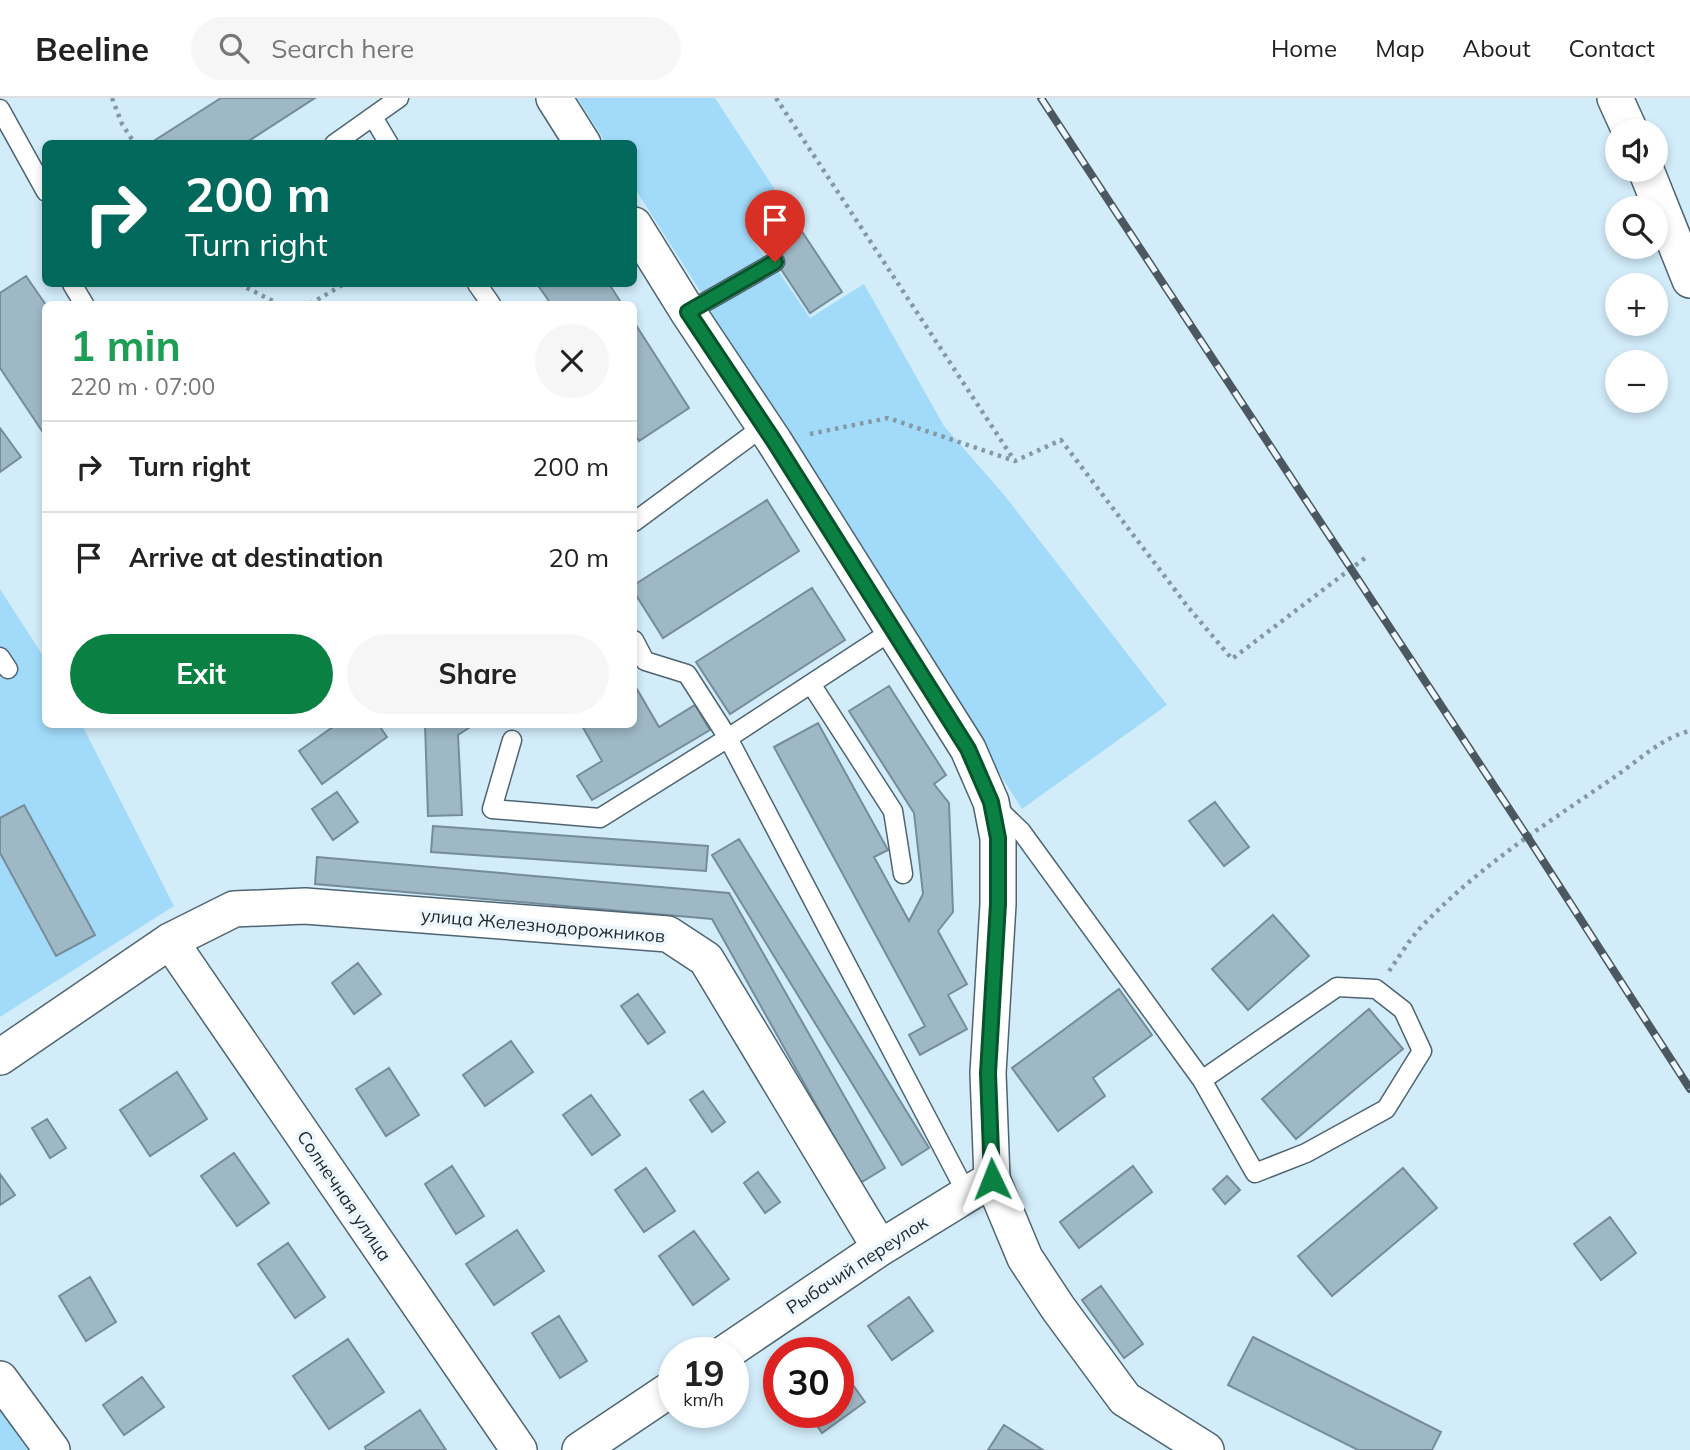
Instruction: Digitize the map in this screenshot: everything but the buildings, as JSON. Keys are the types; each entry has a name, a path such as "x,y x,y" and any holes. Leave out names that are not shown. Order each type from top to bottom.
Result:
{"street":[{"path":"554,98 580,140"},
{"path":"1615,98 1625,119"},
{"path":"1651,182 1690,280"},
{"path":"637,230 968,749 991,802 998,838 998,904 979,1186 1058,1308 1125,1399 1206,1450"},
{"name":"улица Железнодорожников","path":"0,1057 170,942 233,909 304,906 668,934 706,959 880,1248"},
{"name":"Солнечная улица","path":"170,942 519,1450"},
{"name":"Рыбачий переулок","path":"749,1337 880,1248 979,1186"},
{"path":"0,1379 52,1450"},
{"path":"580,1450 658,1398"}],"lane":[{"path":"340,140 399,98"},
{"path":"0,109 42,185"},
{"path":"373,117 387,140"},
{"path":"688,312 775,262"},
{"path":"637,520 769,434"},
{"path":"512,740 492,810 600,818 893,630"},
{"path":"637,646 645,661 687,674 728,738 979,1186"},
{"path":"811,684 893,811 902,874"},
{"path":"991,802 1021,831 1202,1080 1255,1173 1306,1153 1387,1109 1422,1051 1403,1010 1376,989 1337,987 1202,1080"}],"path":[{"path":"112,98 122,124 132,140"},
{"path":"776,98 1015,461"},
{"path":"245,287 273,301"},
{"path":"315,301 339,287"},
{"path":"769,434 888,418 1015,461 1061,440 1188,607 1232,659 1364,558"},
{"path":"1376,989 1422,926 1492,861 1552,817 1667,741 1690,731"}],"shaded area":[{"path":"577,98 715,98 781,199 759,216 750,237 765,258 702,294 637,192 637,140 604,140"},
{"path":"777,269 810,318 864,284 944,426 1005,496 1167,705 1022,809 708,315 734,292"},
{"path":"0,589 42,654 42,728 84,728 174,906 0,1017"},
{"path":"0,1391 44,1450 0,1450"}],"railway":[{"path":"1041,98 1527,836 1690,1089"}],"route":[{"path":"775,262 688,312 774,441 968,749 991,802 998,838 998,904 988,1073 992,1179"}]}
